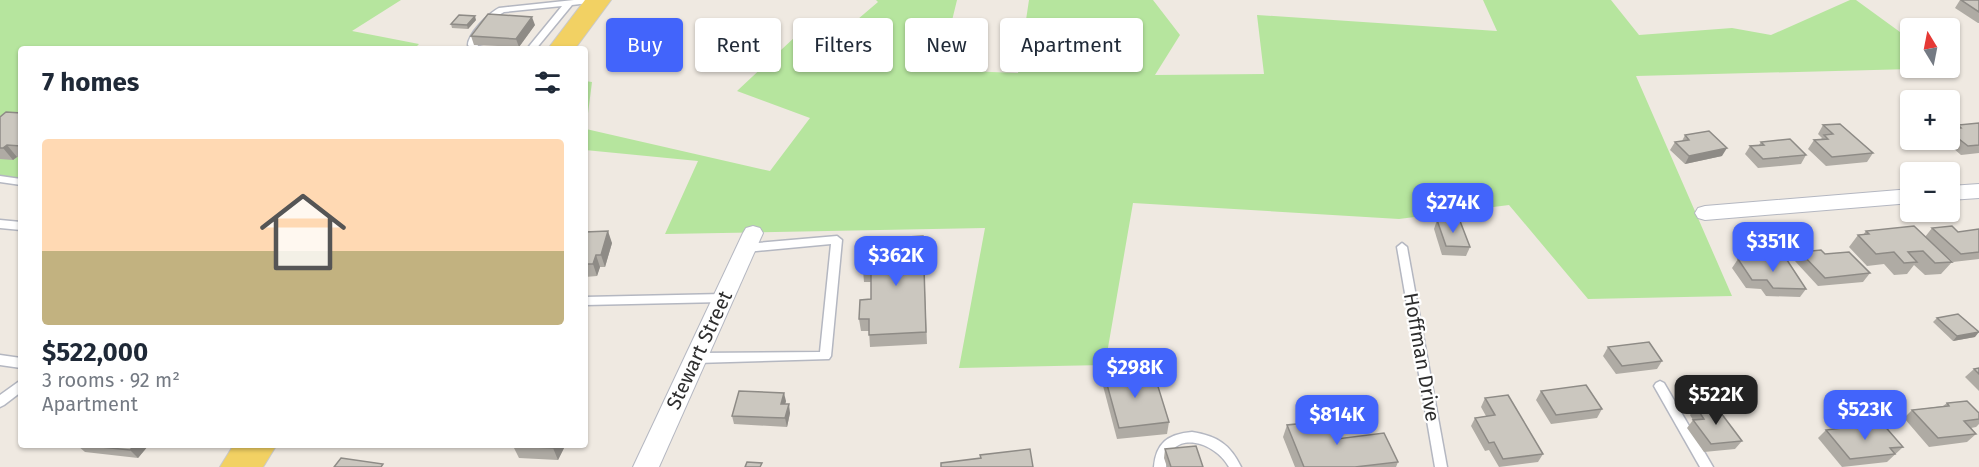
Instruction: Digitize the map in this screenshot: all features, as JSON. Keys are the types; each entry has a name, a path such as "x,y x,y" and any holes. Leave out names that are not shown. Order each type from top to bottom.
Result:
{"main road":[{"path":"563,46 598,0"},
{"path":"240,467 254,448"}],"street":[{"path":"1960,192 1979,190"},
{"path":"1705,213 1900,197"},
{"name":"Stewart Street","path":"646,467 750,240"}],"lane":[{"path":"473,46 472,40 494,14 502,10 598,0"},
{"path":"533,46 569,3"},
{"path":"0,179 18,182"},
{"path":"0,224 18,226"},
{"path":"696,358 825,356 837,240 750,240"},
{"name":"Hoffman Drive","path":"1402,247 1442,467"},
{"path":"588,301 723,298"},
{"path":"0,360 18,363"},
{"path":"1660,386 1707,467"},
{"path":"0,402 18,391"},
{"path":"1160,467 1160,454 1164,446 1172,440 1198,438 1220,446 1229,455 1235,467"}],"green space":[{"path":"0,0 401,0 352,31 419,44 417,46 18,46 18,181 0,179"},
{"path":"876,0 957,0 953,18 905,18 905,72 1143,72 1143,18 1026,18 1029,0 1153,0 1180,35 1155,75 1264,74 1257,15 1497,31 1483,0 1611,0 1639,35 1732,28 1771,35 1850,0 1856,0 1900,32 1900,69 1636,76 1732,296 1588,299 1509,205 1399,219 1133,203 1105,365 959,368 985,228 665,234 698,161 588,150 588,129 770,171 810,118 737,91 757,72 781,72 781,50 793,39 793,72 893,72 893,18 859,18 878,2"},
{"path":"588,81 592,82 588,113"}],"building":[{"path":"1961,0 1979,0 1979,12"},
{"path":"488,14 532,17 516,39 471,36"},
{"path":"459,15 475,16 467,25 451,24"},
{"path":"6,112 18,113 18,146 7,145 0,148 0,117"},
{"path":"1979,123 1979,145 1968,146 1960,140 1960,125"},
{"path":"1840,124 1873,153 1832,157 1814,140 1828,139 1824,135 1833,134 1823,125"},
{"path":"1709,131 1727,148 1689,156 1675,142 1689,140 1685,135"},
{"path":"1790,139 1806,155 1763,159 1750,146 1764,145 1761,142"},
{"path":"1437,220 1460,221 1470,247 1446,246"},
{"path":"1914,226 1952,262 1935,263 1923,251 1908,252 1917,262 1904,263 1894,252 1876,254 1858,235 1869,234 1866,231"},
{"path":"1952,226 1958,232 1979,229 1979,252 1961,254 1932,228"},
{"path":"608,231 601,255 596,255 593,264 588,264 588,232"},
{"path":"923,236 926,332 869,335 869,319 859,319 860,300 871,299 871,270 863,270 863,252 874,252 874,239"},
{"path":"1821,250 1825,254 1849,252 1870,273 1825,278 1800,252"},
{"path":"1738,259 1787,260 1806,289 1773,288 1767,280 1752,280"},
{"path":"1958,314 1979,332 1957,336 1937,318"},
{"path":"1649,342 1662,361 1622,366 1608,347"},
{"path":"1150,349 1156,366 1132,369 1127,352"},
{"path":"1129,367 1134,383 1156,380 1169,422 1119,428 1103,370"},
{"path":"1586,385 1602,409 1556,415 1541,391"},
{"path":"739,391 784,393 781,404 789,404 785,418 732,416"},
{"path":"1508,395 1543,454 1503,459 1494,442 1489,443 1475,418 1495,415 1485,398"},
{"path":"1967,401 1979,413 1979,419 1964,421 1976,434 1938,438 1912,410 1949,406 1947,403"},
{"path":"1715,405 1742,441 1711,444 1693,420 1704,419 1696,407"},
{"path":"1325,412 1337,439 1384,433 1398,462 1355,467 1304,467 1287,425 1306,423 1302,415"},
{"path":"1882,423 1903,447 1890,448 1895,454 1850,459 1826,430"},
{"path":"1196,446 1203,467 1171,467 1165,449"},
{"path":"1030,449 1033,467 941,467 941,463 981,458 980,455"},
{"path":"341,458 383,464 381,467 334,467"},
{"path":"747,462 762,463 760,467 745,467"}]}
